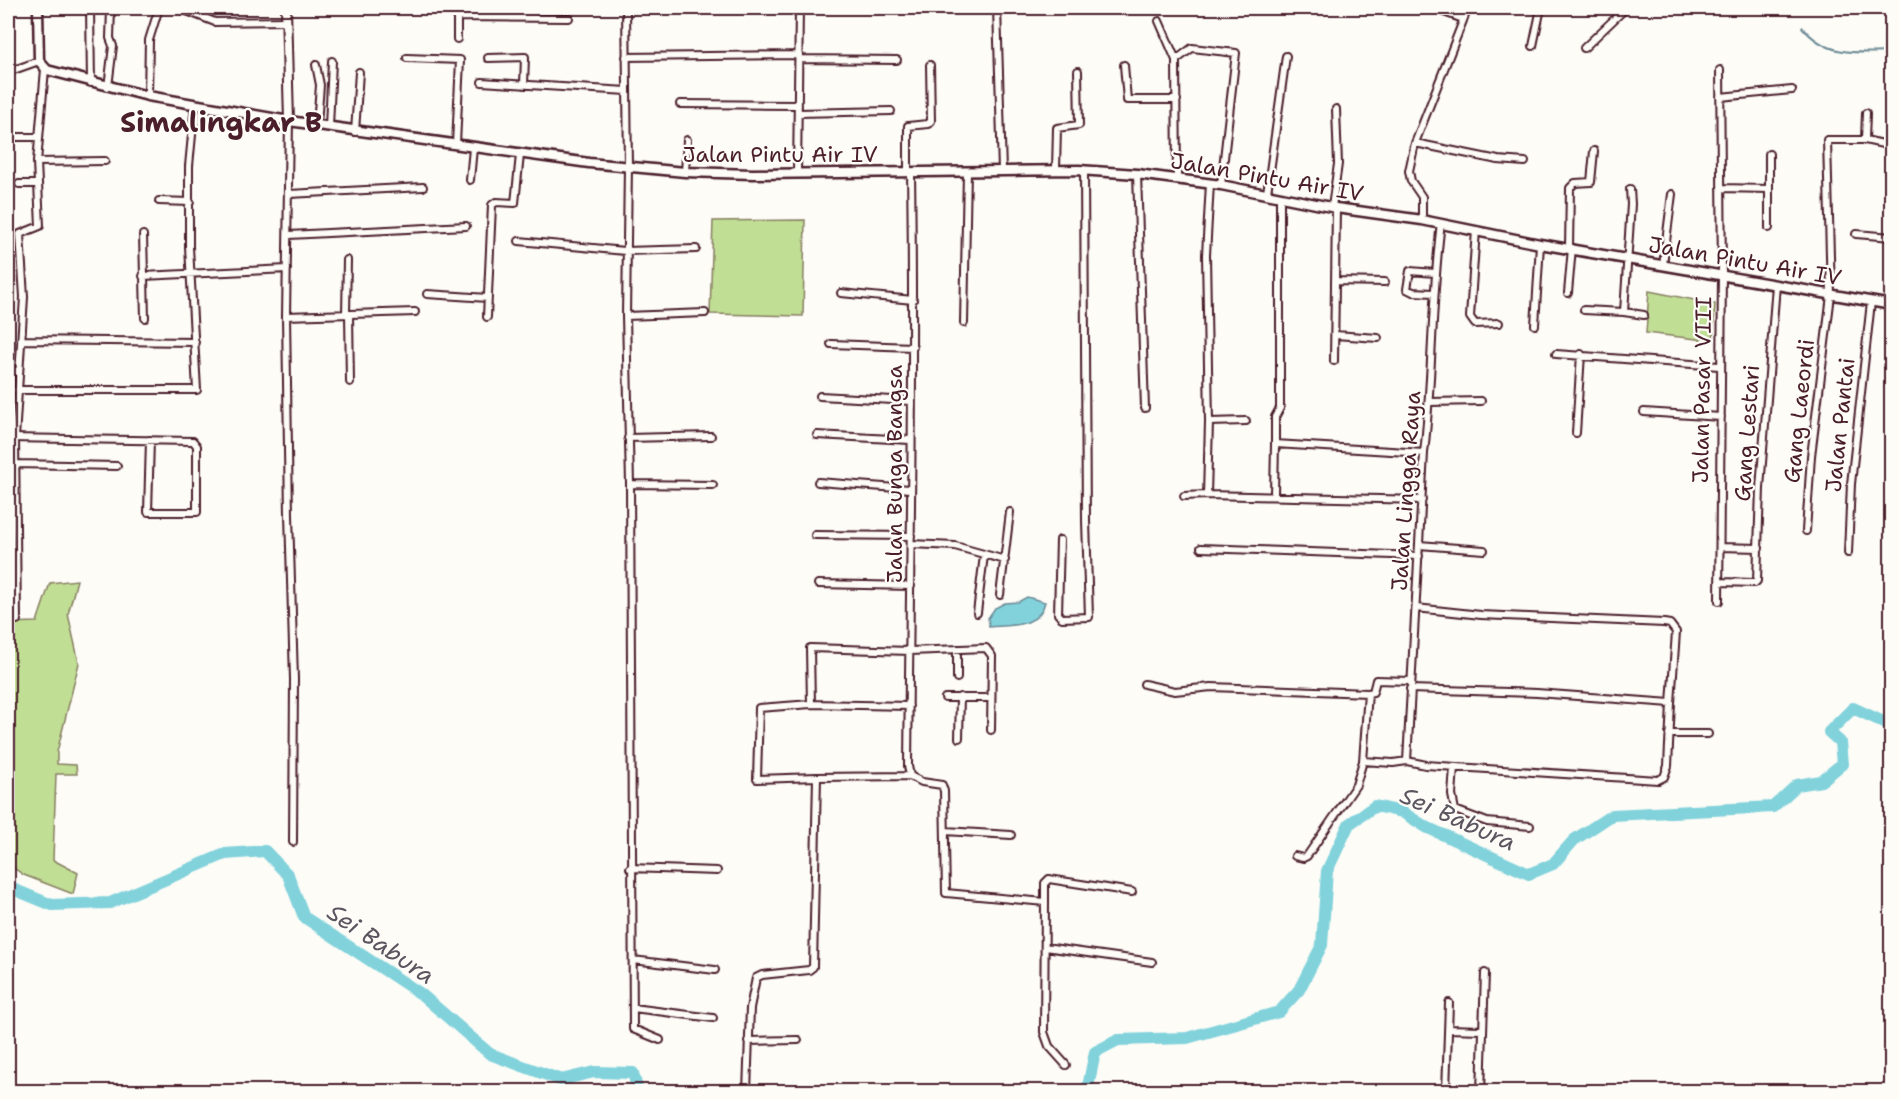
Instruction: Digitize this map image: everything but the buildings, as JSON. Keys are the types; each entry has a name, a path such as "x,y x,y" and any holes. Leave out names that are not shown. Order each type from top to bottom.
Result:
{"main road":[{"path":"38,8 39,61 45,69"},
{"name":"Jalan Pintu Air IV","path":"45,69 148,96 317,126 456,144 520,155 685,172 797,174 1084,170 1210,183 1334,208 1441,223 1540,244 1892,305"}],"street":[{"path":"90,8 91,82"},
{"path":"148,96 149,40 159,8"},
{"path":"179,8 214,22 287,21"},
{"path":"286,8 289,121 286,316 294,679 293,842"},
{"path":"456,8 457,39"},
{"path":"626,8 628,166 626,316 630,484 630,868 633,1031 660,1040"},
{"path":"797,174 799,8"},
{"path":"997,8 1002,171"},
{"path":"1433,8 1463,19"},
{"path":"1422,220 1422,197 1409,177 1415,143 1468,8"},
{"path":"1533,46 1541,8"},
{"path":"1584,48 1622,8"},
{"path":"108,87 113,46 111,9"},
{"path":"457,17 569,18"},
{"path":"1159,21 1176,60 1177,179"},
{"path":"1176,60 1192,48 1236,53 1221,185"},
{"path":"1266,193 1286,56"},
{"path":"488,58 525,57 524,85"},
{"path":"626,57 799,57 897,60"},
{"path":"407,58 460,60 456,144"},
{"path":"8,72 39,61"},
{"path":"329,127 332,61"},
{"path":"316,65 320,85 317,126"},
{"name":"Jalan Bunga Bangsa","path":"910,776 910,440 913,300 908,126 928,124 931,121 930,65"},
{"path":"1124,65 1128,100 1177,100"},
{"path":"8,620 17,621 15,438 24,297 20,234 40,226 37,162 45,69"},
{"name":"Jalan Pasar VIII","path":"1719,601 1721,417 1719,366 1722,274 1720,70"},
{"path":"1056,170 1057,128 1079,125 1078,71"},
{"path":"355,132 359,72"},
{"path":"482,82 627,91"},
{"path":"1720,97 1792,90"},
{"path":"17,390 196,390 190,272 189,166 195,104"},
{"path":"680,104 798,105"},
{"path":"1334,361 1334,208 1338,164 1336,110"},
{"path":"798,113 891,111"},
{"path":"1866,113 1865,140 1892,146"},
{"path":"8,137 39,137"},
{"path":"685,172 687,140"},
{"name":"Gang Laeordi","path":"1806,531 1811,456 1830,295 1827,140 1865,140"},
{"path":"1415,143 1498,160 1525,162"},
{"path":"470,180 473,148"},
{"path":"1568,293 1571,248 1570,188 1575,183 1591,182 1594,151"},
{"path":"1769,154 1769,228"},
{"path":"487,317 492,205 496,202 515,203 520,155"},
{"path":"37,162 105,161"},
{"path":"1060,540 1058,615 1062,618 1089,617 1086,521 1084,170"},
{"path":"964,323 967,172"},
{"path":"1137,174 1144,408"},
{"path":"1208,495 1206,277 1210,183"},
{"path":"19,184 38,184"},
{"path":"289,194 423,187"},
{"path":"1721,188 1769,189"},
{"path":"1624,312 1630,189"},
{"path":"1664,265 1672,194"},
{"path":"1274,494 1275,417 1280,408 1280,196"},
{"path":"159,201 190,202"},
{"name":"Jalan Lingga Raya","path":"1407,760 1424,453 1430,402 1435,273 1441,223"},
{"path":"289,234 466,226"},
{"path":"1476,230 1470,317 1475,324 1498,323"},
{"path":"1856,234 1892,237"},
{"path":"143,235 145,318"},
{"path":"519,241 626,251 696,249"},
{"path":"1535,324 1540,244"},
{"path":"347,260 350,382"},
{"path":"143,276 287,269"},
{"path":"1434,293 1413,292 1407,289 1410,271 1435,273"},
{"path":"1335,281 1385,282"},
{"name":"Gang Lestari","path":"1720,582 1756,582 1770,329 1776,285"},
{"path":"841,293 913,300"},
{"path":"428,294 488,298"},
{"name":"Jalan Pantai","path":"1848,553 1851,484 1870,302"},
{"path":"1584,310 1644,315"},
{"path":"286,316 415,312"},
{"path":"626,316 705,314"},
{"path":"1335,335 1378,338"},
{"path":"21,340 195,342"},
{"path":"831,344 913,347"},
{"path":"1556,354 1581,354 1719,366"},
{"path":"1576,433 1581,354"},
{"path":"8,371 18,371"},
{"path":"820,396 911,401"},
{"path":"1430,402 1481,401"},
{"path":"1644,412 1721,417"},
{"path":"8,413 16,413"},
{"path":"1209,422 1246,421"},
{"path":"817,435 910,440"},
{"path":"628,438 711,436"},
{"path":"8,438 150,440 195,443 197,512 148,512 150,440"},
{"path":"1275,444 1424,453"},
{"path":"16,464 117,466"},
{"path":"818,482 910,489"},
{"path":"630,484 713,485"},
{"path":"1184,496 1274,494 1422,500"},
{"path":"1000,595 1010,512"},
{"path":"815,535 911,536"},
{"path":"911,544 956,546 1005,560"},
{"path":"1419,545 1484,550"},
{"path":"1720,546 1759,548"},
{"path":"1201,548 1419,556"},
{"path":"977,613 984,555"},
{"path":"8,582 16,582"},
{"path":"818,585 911,586"},
{"path":"8,604 16,604"},
{"path":"1363,762 1393,763 1407,760 1412,764 1658,780 1666,774 1676,632 1670,624 1481,615 1416,608"},
{"path":"811,704 810,648 910,651 986,648 991,652 991,730"},
{"path":"957,649 957,678"},
{"path":"1144,684 1175,691 1211,687 1368,693 1373,692 1376,680 1410,681"},
{"path":"1410,689 1537,693 1671,702"},
{"path":"1295,856 1303,858 1307,856 1356,785 1363,762 1368,693"},
{"path":"959,738 960,697"},
{"path":"945,698 991,698"},
{"path":"909,706 811,704 759,708 757,779 910,776 922,782 942,785 946,893 1045,902"},
{"path":"1669,734 1708,734"},
{"path":"1454,767 1452,795 1455,810 1487,822 1530,826"},
{"path":"747,1092 748,1041 752,993 756,978 762,975 809,970 813,967 817,777"},
{"path":"945,831 1011,835"},
{"path":"630,868 717,871"},
{"path":"1066,1065 1048,1046 1044,1032 1045,883 1050,879 1132,892"},
{"path":"1045,947 1152,962"},
{"path":"633,960 715,970"},
{"path":"1481,1092 1485,973"},
{"path":"1446,1092 1449,1003"},
{"path":"633,1008 713,1018"},
{"path":"1449,1029 1482,1030"},
{"path":"748,1041 798,1040"}],"green space":[{"path":"805,220 803,316 710,314 713,221"},
{"path":"1649,291 1715,304 1713,341 1646,333"},
{"path":"77,580 68,614 79,663 57,752 57,764 76,765 77,774 56,774 53,860 78,873 73,894 24,875 8,864 8,623 37,622 50,583"}],"water":[{"path":"1027,597 1045,602 1037,617 1023,624 989,627 988,618 995,608 1005,603 1018,602"}],"waterway":[{"path":"1802,27 1812,37 1832,48 1854,52 1892,52"},
{"name":"Sei Babura","path":"1091,1092 1088,1087 1095,1052 1118,1040 1187,1038 1279,1012 1299,990 1322,945 1327,871 1349,824 1375,806 1402,812 1426,827 1529,874 1553,864 1574,840 1612,815 1773,807 1797,785 1821,781 1842,764 1840,742 1829,732 1853,708 1892,726"},
{"name":"Sei Babura","path":"8,887 52,905 110,903 225,854 265,851 288,875 304,917 421,994 490,1054 561,1080 594,1072 633,1073 638,1092"}],"district":[{"name":"Simalingkar B","path":"221,122"}]}
